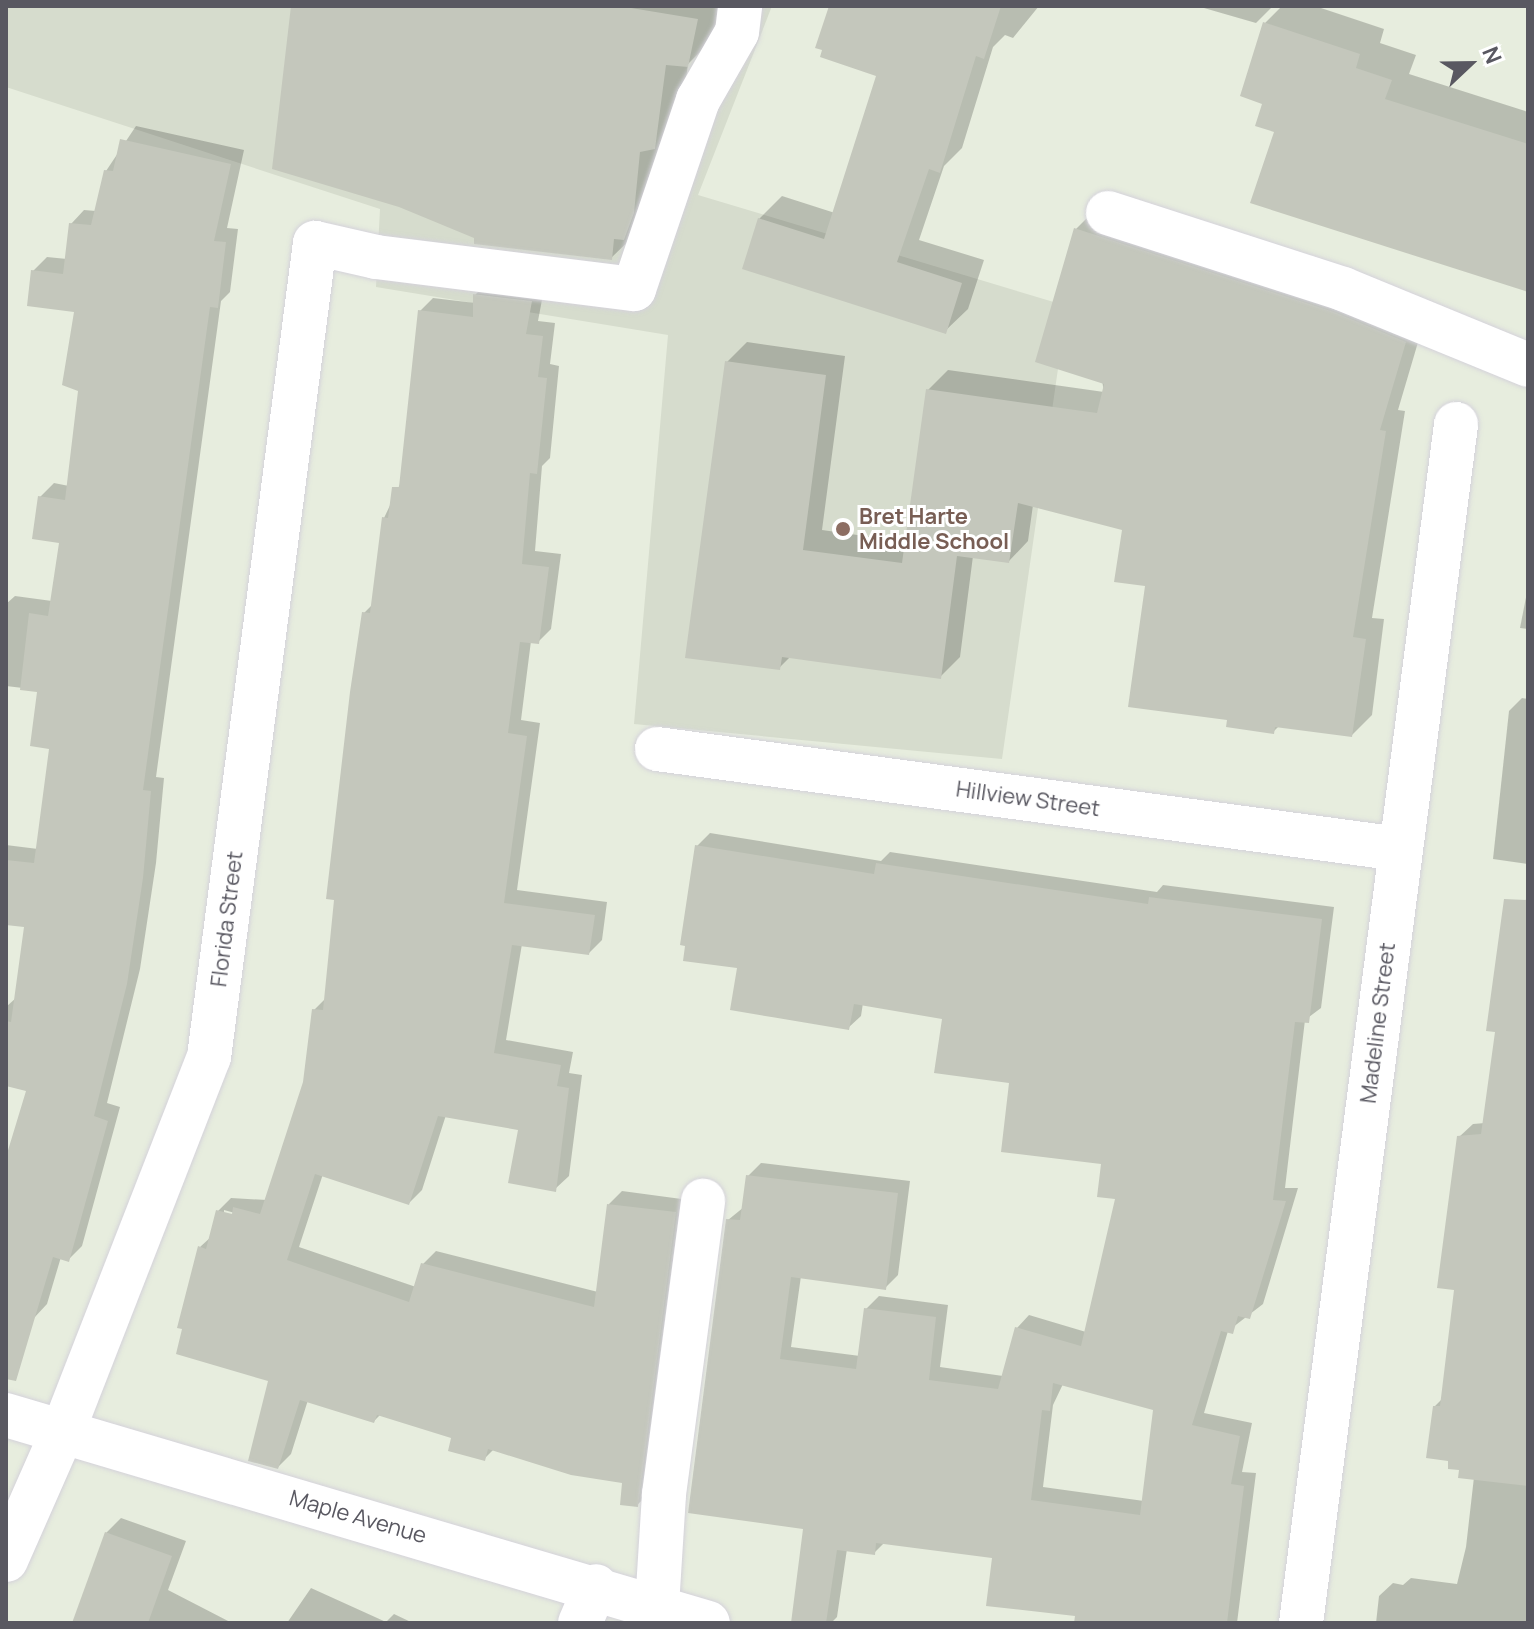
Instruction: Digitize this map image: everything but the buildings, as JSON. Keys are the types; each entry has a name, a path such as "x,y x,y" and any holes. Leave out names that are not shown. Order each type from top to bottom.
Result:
{"street":[{"name":"Florida Street","path":"6,1560 63,1431 209,1057 315,243 376,257 634,289 698,100 737,32 740,6"},
{"path":"1108,213 1343,289 1528,365"},
{"name":"Madeline Street","path":"1301,1623 1456,424"},
{"name":"Hillview Street","path":"657,749 1400,849"},
{"path":"657,1606 664,1494 703,1201"},
{"name":"Maple Avenue","path":"6,1415 588,1604 657,1606 708,1623"}],"shaded area":[{"name":"Bret Harte Middle School","path":"6,6 772,6 698,195 1067,306 1002,759 634,724 668,335 376,287 380,209 6,87"}],"place":[{"name":"Bret Harte Middle School","path":"843,529"}]}
